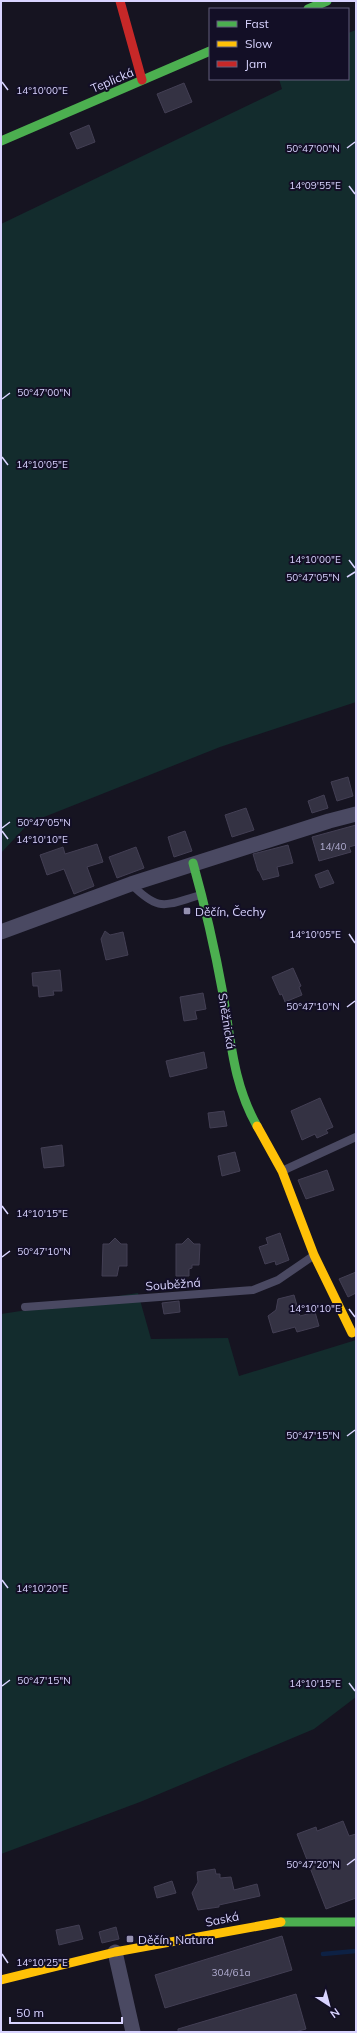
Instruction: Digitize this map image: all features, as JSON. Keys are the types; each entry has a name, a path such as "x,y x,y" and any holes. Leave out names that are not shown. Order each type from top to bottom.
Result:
{"street":[{"path":"120,1 142,80"},
{"path":"310,8 326,1"},
{"name":"Teplická","path":"1,141 209,51"},
{"path":"1,932 131,884 356,814"},
{"name":"Sněžnická","path":"193,864 202,895 223,994 236,1077 252,1118 282,1171 314,1255 352,1333"},
{"name":"Saská","path":"1,1980 115,1952 253,1926 286,1921 356,1922"},
{"path":"115,1952 133,2032"}],"lane":[{"path":"131,884 146,900 162,906 202,895"},
{"path":"282,1171 356,1137"},
{"name":"Souběžná","path":"25,1307 253,1290 278,1280 314,1255"}],"green space":[{"path":"356,30 356,702 220,747 29,823 1,853 1,224 282,89 279,80 349,80 349,33"},
{"path":"138,1293 151,1339 228,1338 239,1376 356,1340 356,1697 314,1729 140,1802 1,1854 1,1314"}],"building":[{"path":"184,83 192,102 165,113 157,94"},
{"path":"89,125 95,142 77,149 70,133"},
{"path":"348,777 353,796 337,801 331,782"},
{"path":"324,795 328,808 312,813 308,801"},
{"path":"246,808 254,830 232,837 225,815"},
{"path":"356,825 356,845 349,847 351,852 319,861 312,837"},
{"path":"185,831 192,851 174,857 168,837"},
{"path":"97,844 103,862 87,867 94,886 74,894 64,869 47,875 40,855 63,847 65,854"},
{"path":"288,845 293,863 277,867 279,876 263,880 258,871 253,854"},
{"path":"136,847 144,868 117,878 109,857"},
{"path":"328,870 334,883 320,888 315,875"},
{"path":"105,931 110,935 123,932 128,955 106,960 101,939"},
{"path":"293,968 301,986 299,987 302,995 285,1002 282,994 280,995 272,977"},
{"path":"60,970 62,991 53,991 54,995 39,997 38,986 33,986 32,973"},
{"path":"203,993 206,1009 195,1011 197,1019 184,1021 180,997"},
{"path":"204,1052 207,1068 170,1077 166,1061"},
{"path":"320,1098 333,1127 326,1130 328,1133 317,1138 315,1134 302,1140 291,1111"},
{"path":"224,1111 227,1126 210,1128 208,1113"},
{"path":"62,1145 64,1166 44,1168 41,1148"},
{"path":"235,1152 240,1171 222,1176 218,1156"},
{"path":"327,1170 334,1190 306,1199 298,1180"},
{"path":"280,1233 289,1260 276,1265 275,1261 265,1264 259,1247 268,1244 266,1238"},
{"path":"115,1238 121,1244 127,1244 127,1266 119,1266 117,1276 102,1276 103,1244 109,1244"},
{"path":"188,1238 194,1244 200,1244 199,1265 192,1265 192,1268 189,1269 189,1276 176,1276 176,1244 182,1244"},
{"path":"356,1272 356,1293 348,1297 339,1279"},
{"path":"294,1295 300,1316 315,1312 319,1326 297,1332 295,1327 273,1333 268,1316 276,1310 278,1299"},
{"path":"179,1301 180,1312 164,1314 162,1303"},
{"path":"343,1821 349,1836 356,1834 356,1898 326,1909 297,1834 316,1827 317,1831"},
{"path":"215,1869 216,1874 220,1874 220,1878 231,1877 234,1890 257,1884 260,1896 219,1905 219,1907 198,1910 192,1893 198,1882 197,1872"},
{"path":"172,1881 176,1893 157,1898 154,1887"},
{"path":"79,1925 83,1939 59,1945 56,1930"},
{"path":"116,1927 119,1939 102,1943 99,1932"},
{"path":"282,1936 292,1970 165,2008 155,1975"},
{"path":"296,1994 306,2029 295,2032 178,2032 178,2029"}],"waterway":[{"path":"323,1954 356,1951"}],"traffic: fast":[{"path":"310,8 327,1"},
{"path":"1,141 209,51"},
{"path":"193,863 217,961 234,1062 243,1094 257,1126"},
{"path":"281,1922 356,1922"}],"traffic: slow":[{"path":"257,1126 282,1171 314,1255 352,1333"},
{"path":"1,1980 115,1952 281,1922"}],"traffic: jam":[{"path":"120,1 142,80"}],"place":[{"name":"Děčín, Čechy","path":"187,911"},
{"name":"Děčín, Natura","path":"130,1939"}]}
